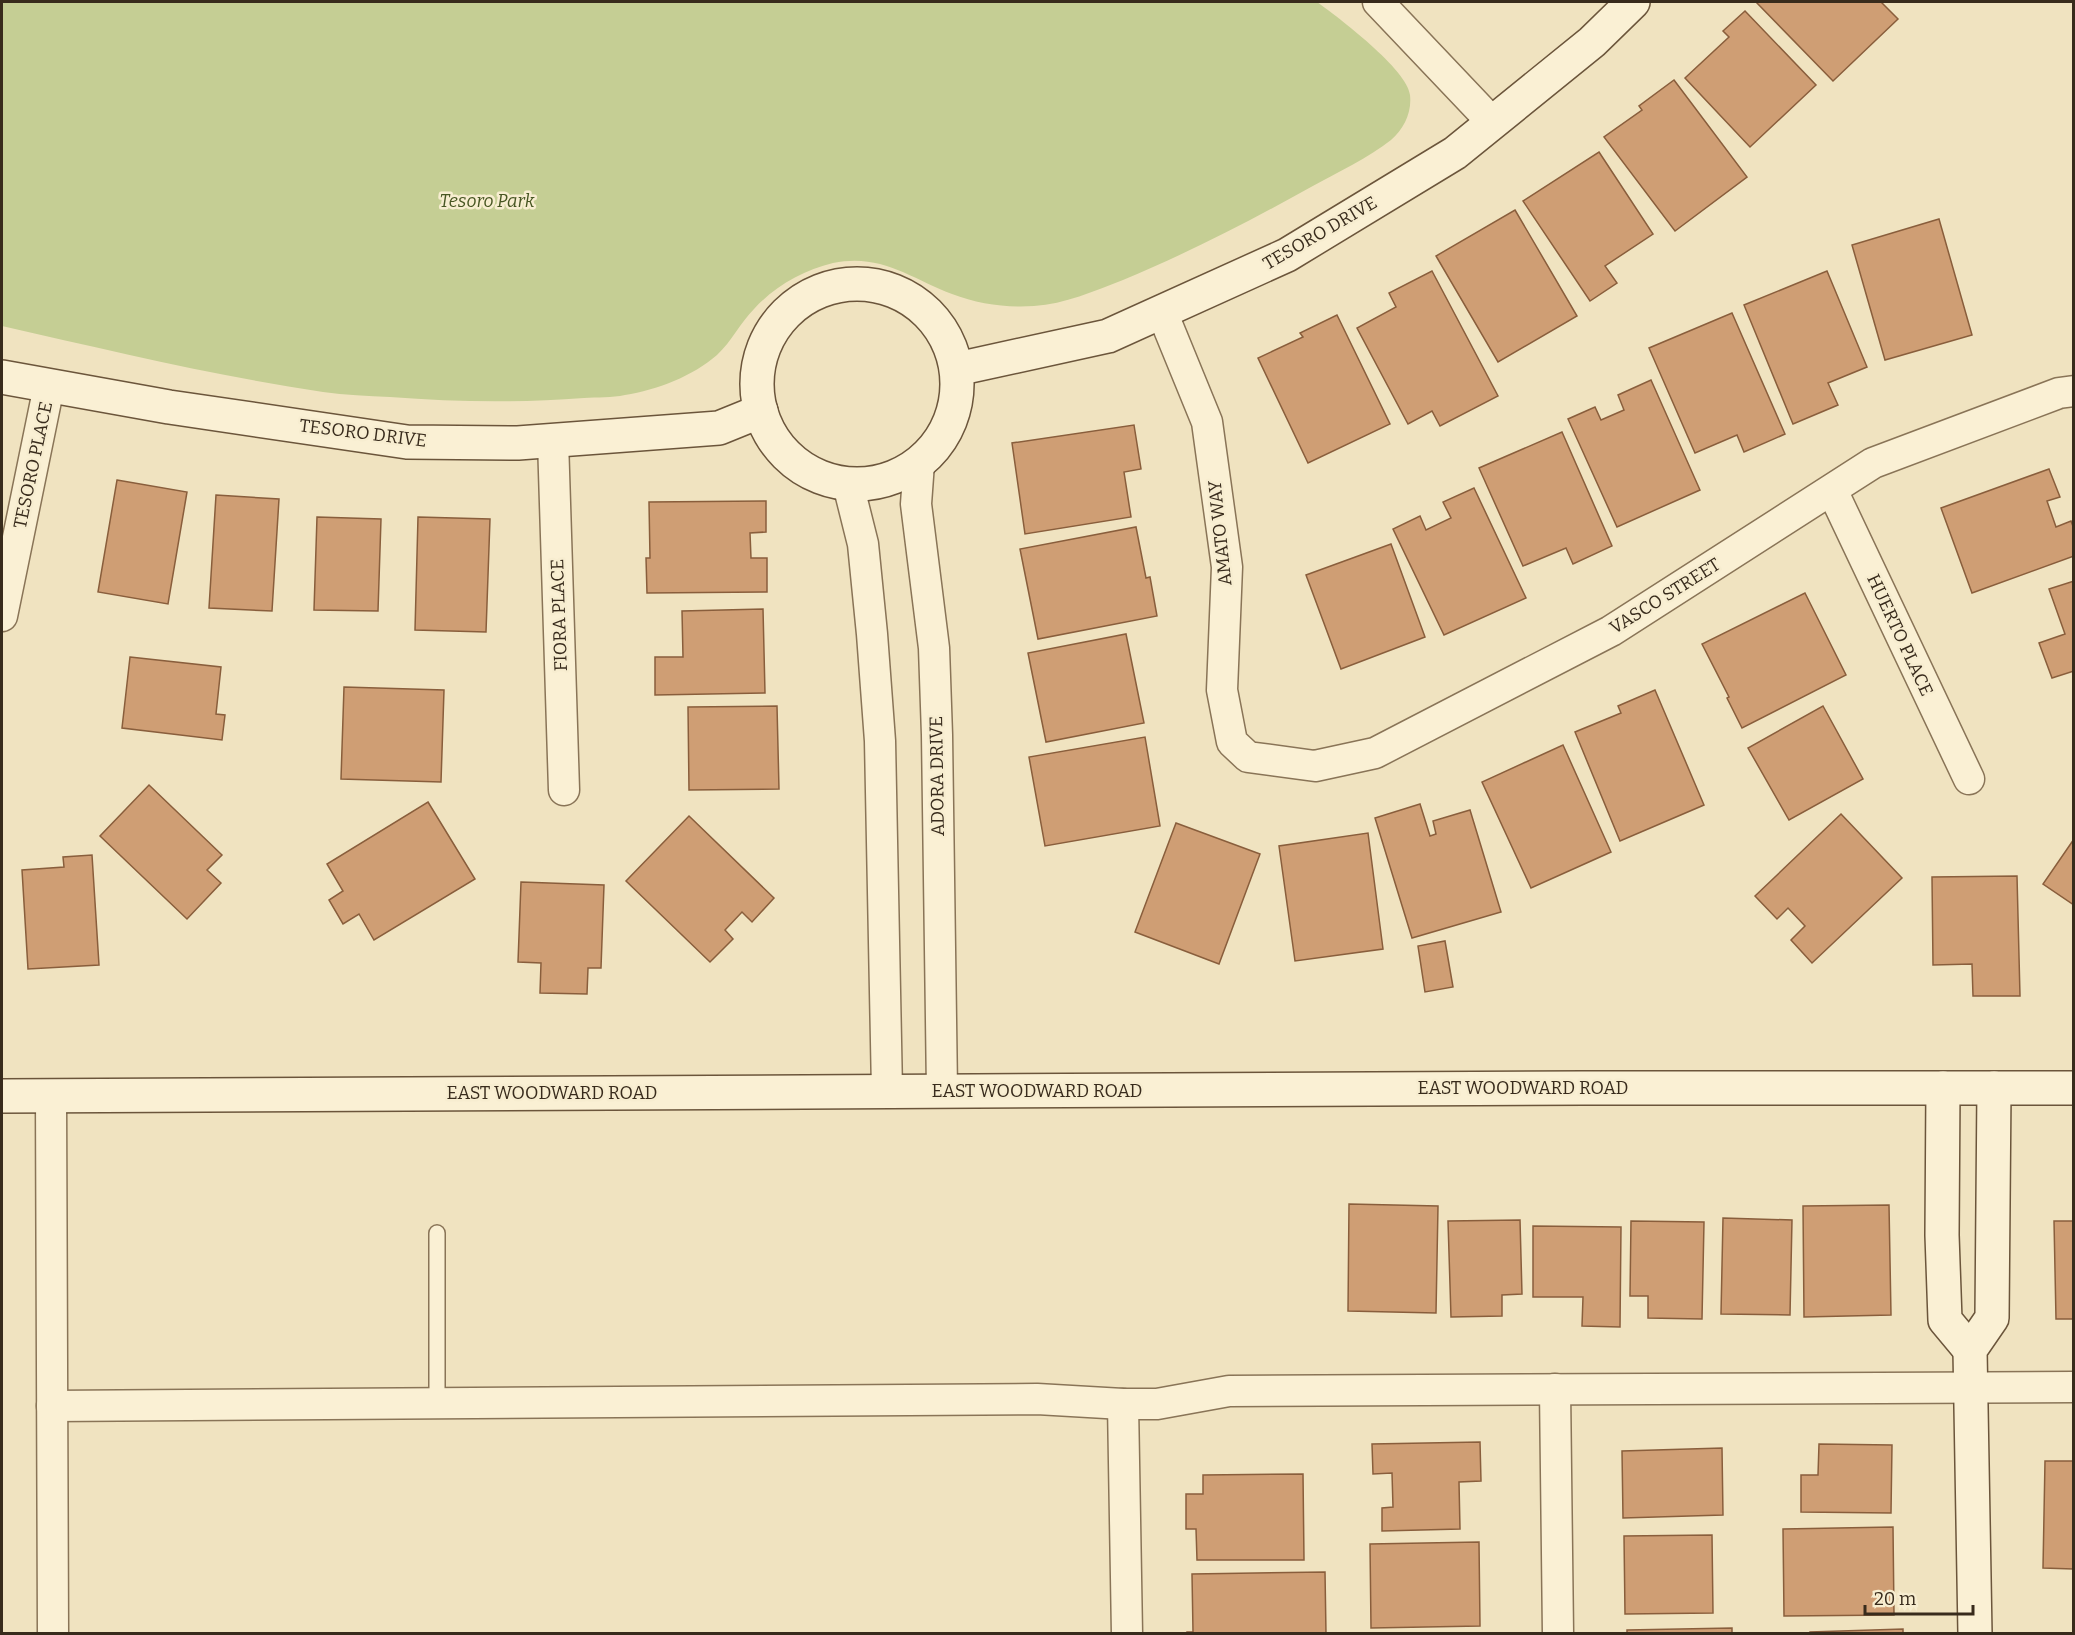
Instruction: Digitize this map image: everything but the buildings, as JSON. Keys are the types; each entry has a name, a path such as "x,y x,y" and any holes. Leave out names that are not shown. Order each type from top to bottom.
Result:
{"street":[{"path":"1378,2 1492,122"},
{"name":"TESORO DRIVE","path":"957,369 1108,336 1287,255 1455,153 1592,42 1633,2"},
{"path":"869,284 901,293 927,312 947,339 957,369 957,396 951,421 938,444 919,463 898,475 873,483 848,484 819,477 793,461 773,439 761,411 757,378 764,346 781,319 806,298 837,286 869,284"},
{"name":"AMATO WAY","path":"1162,312 1207,422 1227,567 1222,690 1232,742 1248,757"},
{"name":"TESORO DRIVE","path":"2,377 169,407 407,442 518,443 718,428 761,411"},
{"name":"TESORO PLACE","path":"2,616 49,386"},
{"name":"VASCO STREET","path":"1248,757 1315,766 1375,753 1611,631 1873,463 2059,393 2073,391"},
{"name":"FIORA PLACE","path":"553,440 564,790"},
{"name":"ADORA DRIVE","path":"919,463 916,504 934,648 942,1091"},
{"path":"848,484 863,544 880,741 887,1091"},
{"name":"HUERTO PLACE","path":"1832,490 1969,779"},
{"path":"1943,1088 1942,1235 1945,1320 1970,1350"},
{"path":"1975,1634 1970,1350 1992,1318 1994,1088"},
{"name":"EAST WOODWARD ROAD","path":"2,1096 2073,1088"},
{"path":"51,1096 53,1634"},
{"path":"52,1406 1037,1399 1157,1404 1228,1391 2073,1387"},
{"path":"1555,1389 1558,1634"},
{"path":"1123,1404 1127,1634"}],"lane":[{"path":"436,1233 436,1403"}],"green space":[{"name":"Tesoro Park","path":"2,2 1317,2 1355,31 1398,72 1406,84 1410,101 1406,120 1400,131 1363,159 1195,248 1123,280 1068,300 1034,306 993,304 952,294 881,264 866,261 833,263 811,270 780,287 754,309 722,350 707,363 686,376 650,390 615,397 511,401 356,395 323,392 242,378 2,326"}]}
